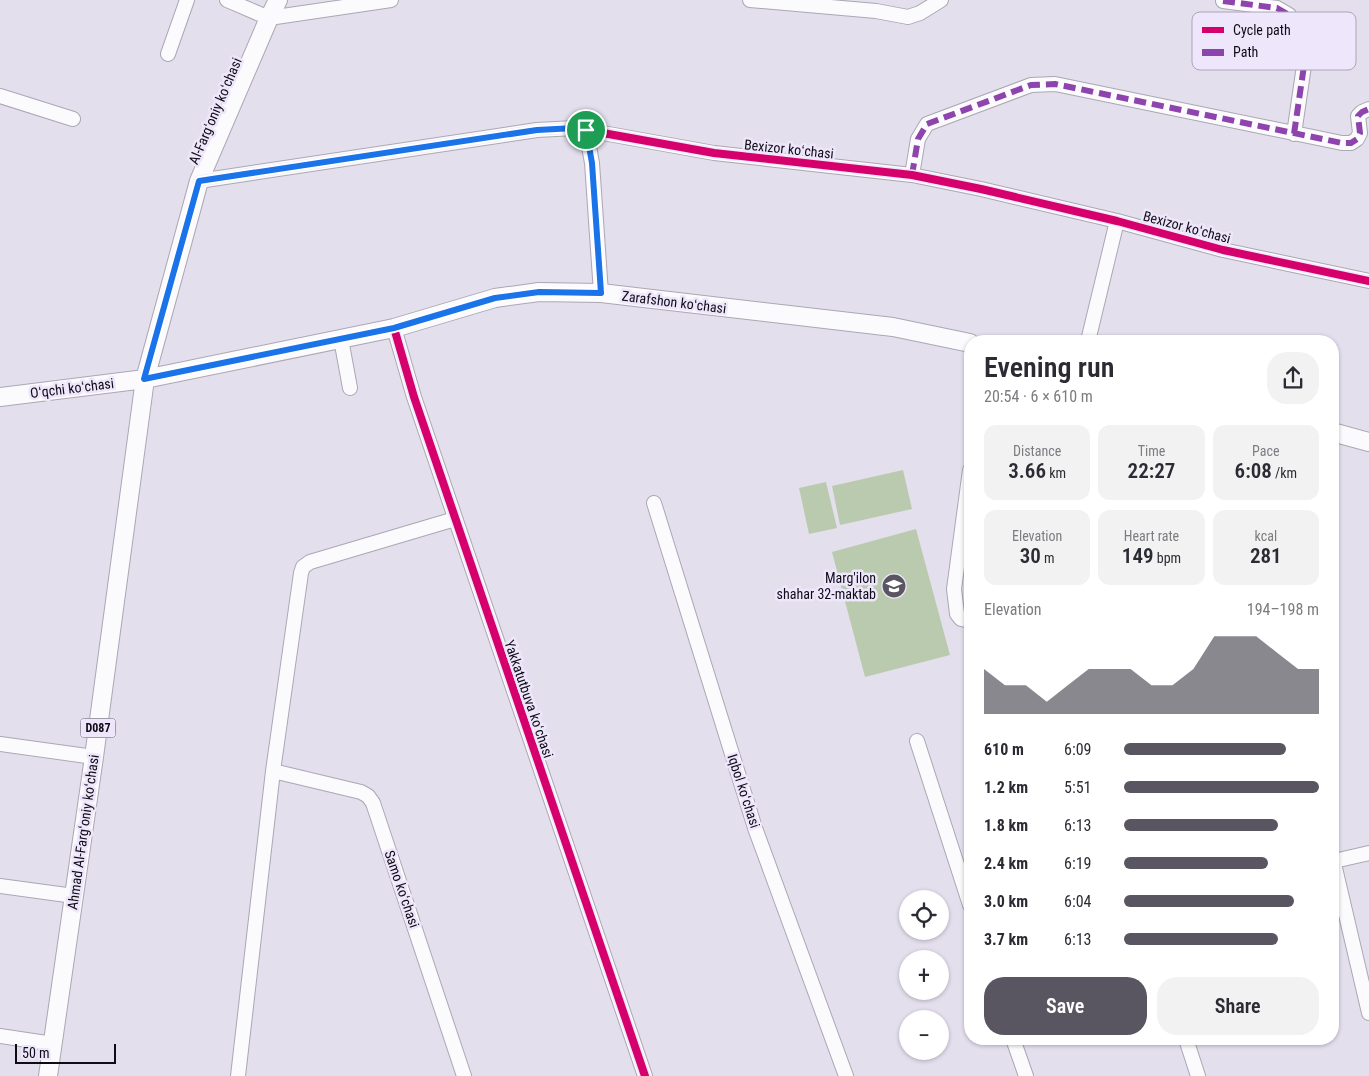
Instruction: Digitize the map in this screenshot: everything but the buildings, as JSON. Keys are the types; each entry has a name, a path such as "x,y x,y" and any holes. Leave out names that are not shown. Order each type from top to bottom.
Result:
{"main road":[{"name":"Al-Fargʻoniy koʻchasi","path":"144,379 199,181 278,0"},
{"name":"Zarafshon koʻchasi","path":"144,379 394,328 495,298 539,292 601,293 893,327 964,342"},
{"name":"Oʻqchi koʻchasi","path":"0,397 144,379"},
{"name":"Ahmad Al-Fargʻoniy koʻchasi","path":"48,1076 94,757 144,379"},
{"path":"1339,434 1369,442"}],"street":[{"path":"168,54 187,0"},
{"path":"227,0 269,18 391,0"},
{"path":"750,0 874,5 896,16 908,17 920,13 941,0"},
{"path":"1223,1 1277,8 1284,12"},
{"path":"1294,134 1303,70"},
{"path":"912,175 918,138 927,124 1031,85 1055,84 1342,143 1351,143 1357,140 1359,136 1359,114 1369,109"},
{"path":"0,96 73,120"},
{"name":"Bexizor koʻchasi","path":"199,181 537,130 575,128 714,153 912,175 1117,221 1223,250 1369,281"},
{"path":"586,130 592,163 601,293"},
{"path":"1089,335 1117,221"},
{"name":"Yakkatutbuva koʻchasi","path":"394,328 414,397 645,1076"},
{"path":"341,339 350,388"},
{"name":"Iqbol koʻchasi","path":"654,503 755,828 846,1076"},
{"path":"964,515 954,589 957,614 964,620"},
{"path":"238,1076 273,771 303,567 310,562 455,519"},
{"path":"917,741 964,886"},
{"path":"0,744 94,757"},
{"name":"Samo koʻchasi","path":"273,771 360,792 373,803 464,1076"},
{"path":"1339,857 1369,853"},
{"path":"1339,884 1369,1013"},
{"path":"0,886 74,896"},
{"path":"0,1036 53,1044"},
{"path":"1016,1045 1026,1076"},
{"path":"1188,1045 1198,1076"}],"green space":[{"path":"903,470 912,509 840,525 832,486"},
{"path":"826,482 837,528 809,534 799,488"},
{"path":"916,529 950,655 865,677 832,552"}],"marked path":[{"path":"1223,1 1277,8 1284,12"},
{"path":"1294,134 1303,70"},
{"path":"912,175 918,139 927,124 1031,85 1055,84 1342,143 1351,143 1357,139 1360,133 1358,116 1369,109"}],"cycle path":[{"path":"199,181 537,130 575,128 714,153 912,175 1117,221 1223,250 1369,281"},
{"path":"394,328 414,397 645,1076"}],"place":[{"name":"Marg'ilon shahar 32-maktab","path":"894,586"}],"route":[{"path":"575,128 586,130 592,163 601,293 539,292 495,298 394,328 144,379 199,181 537,130 575,128"}]}
